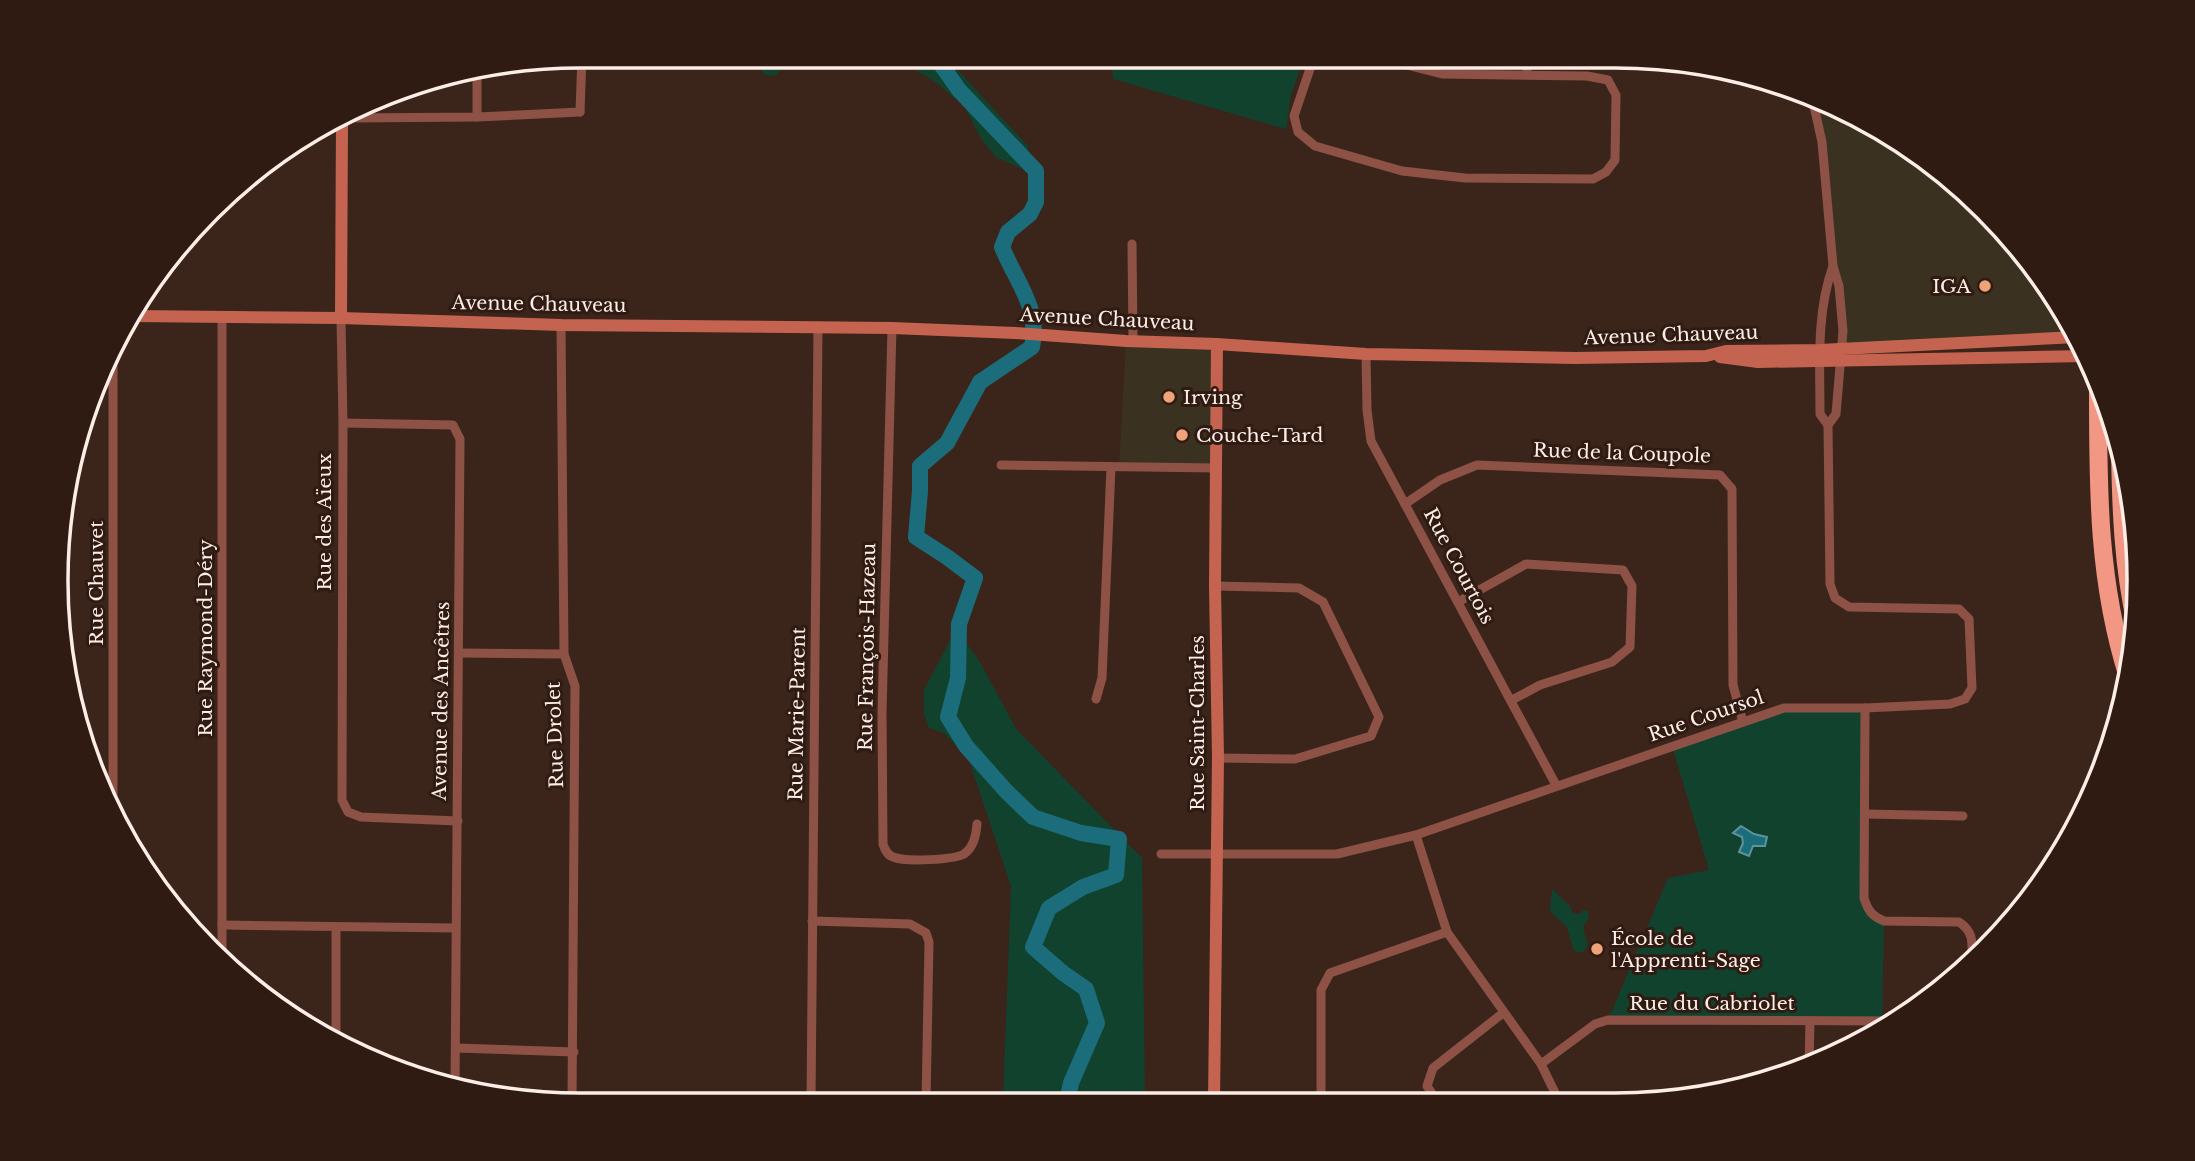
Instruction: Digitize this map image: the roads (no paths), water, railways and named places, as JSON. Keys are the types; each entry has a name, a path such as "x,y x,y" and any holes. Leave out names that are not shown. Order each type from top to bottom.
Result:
{"highway":[{"path":"2098,411 2098,505 2106,583 2121,654"},
{"path":"2123,524 2127,576"}],"main road":[{"name":"Rue des Aïeux","path":"341,318 342,127"},
{"name":"Avenue Chauveau","path":"142,316 341,318 562,325 892,328 1366,354 1575,358 1706,356 1758,362 1842,355"},
{"path":"1842,355 2065,338"},
{"name":"Rue Saint-Charles","path":"1214,1093 1218,758 1215,586 1217,344"},
{"path":"1842,355 2075,356"}],"street":[{"path":"361,118 477,117 580,112 582,68"},
{"path":"1310,68 1295,111 1298,132 1315,146 1402,171 1478,178 1593,179 1606,172 1615,160 1616,95 1608,80 1587,76 1442,74 1418,68"},
{"path":"1527,68 1527,74"},
{"path":"477,79 477,117"},
{"name":"Rue Coursol","path":"1815,109 1822,142 1833,266 1839,286 1843,331 1836,414 1828,425"},
{"path":"1132,244 1133,342"},
{"name":"Rue Coursol","path":"1161,854 1337,854 1416,835 1784,708 1950,704 1965,699 1972,688 1971,636 1969,620 1959,609 1849,607 1835,597 1830,584 1828,425 1821,414 1820,356 1826,284 1833,266"},
{"name":"Rue Raymond-Déry","path":"222,316 222,947"},
{"name":"Rue des Aïeux","path":"341,318 342,800 348,811 361,817 458,821"},
{"name":"Rue Drolet","path":"562,325 564,654 575,686 572,1093"},
{"name":"Rue Marie-Parent","path":"811,1093 818,326"},
{"name":"Rue François-Hazeau","path":"892,328 882,699 883,845 891,857 900,859 950,859 964,854 970,848 975,839 976,824"},
{"name":"Rue Courtois","path":"1366,354 1367,410 1371,441 1556,785"},
{"name":"Rue Chauvet","path":"113,371 113,790"},
{"name":"Avenue des Ancêtres","path":"343,423 453,425 460,439 455,1077"},
{"path":"1001,465 1216,468"},
{"name":"Rue de la Coupole","path":"1405,503 1440,480 1477,466 1720,475 1732,489 1733,685 1743,722"},
{"path":"1096,699 1102,678 1111,467"},
{"path":"1458,602 1526,564 1623,570 1632,586 1630,647 1612,662 1540,685 1512,700"},
{"path":"1215,586 1299,588 1323,602 1379,717 1371,736 1295,759 1218,758"},
{"path":"459,653 564,654"},
{"path":"1865,708 1864,898 1867,909 1874,917 1884,920 1959,922 1972,936 1972,948"},
{"path":"1865,814 1963,816"},
{"path":"1416,835 1447,932 1541,1064 1555,1093"},
{"path":"812,921 910,924 926,933 929,942 926,1093"},
{"path":"222,925 455,928"},
{"path":"336,927 336,1030"},
{"path":"1321,1093 1321,990 1330,973 1447,932"},
{"path":"1432,1093 1427,1086 1433,1068 1503,1013"},
{"name":"Rue du Cabriolet","path":"1541,1064 1595,1024 1608,1020 1876,1021"},
{"path":"1809,1055 1810,1021"},
{"path":"456,1048 574,1052"}],"water":[{"path":"1741,826 1754,834 1767,837 1765,846 1753,846 1749,856 1739,852 1743,843 1742,837 1733,833"}],"waterway":[{"path":"943,68 959,90 1036,171 1036,202 1030,214 1008,232 1002,247 1030,307 1034,333 1032,347 980,382 947,443 920,466 916,537 975,578 959,624 958,678 948,717 966,746 1033,817 1081,833 1119,839 1116,875 1083,887 1049,908 1033,947 1086,989 1097,1023 1069,1093"}],"place":[{"name":"IGA","path":"1985,286"},
{"name":"Irving","path":"1169,397"},
{"name":"Couche-Tard","path":"1182,435"},
{"name":"École de l'Apprenti-Sage","path":"1597,949"}]}
